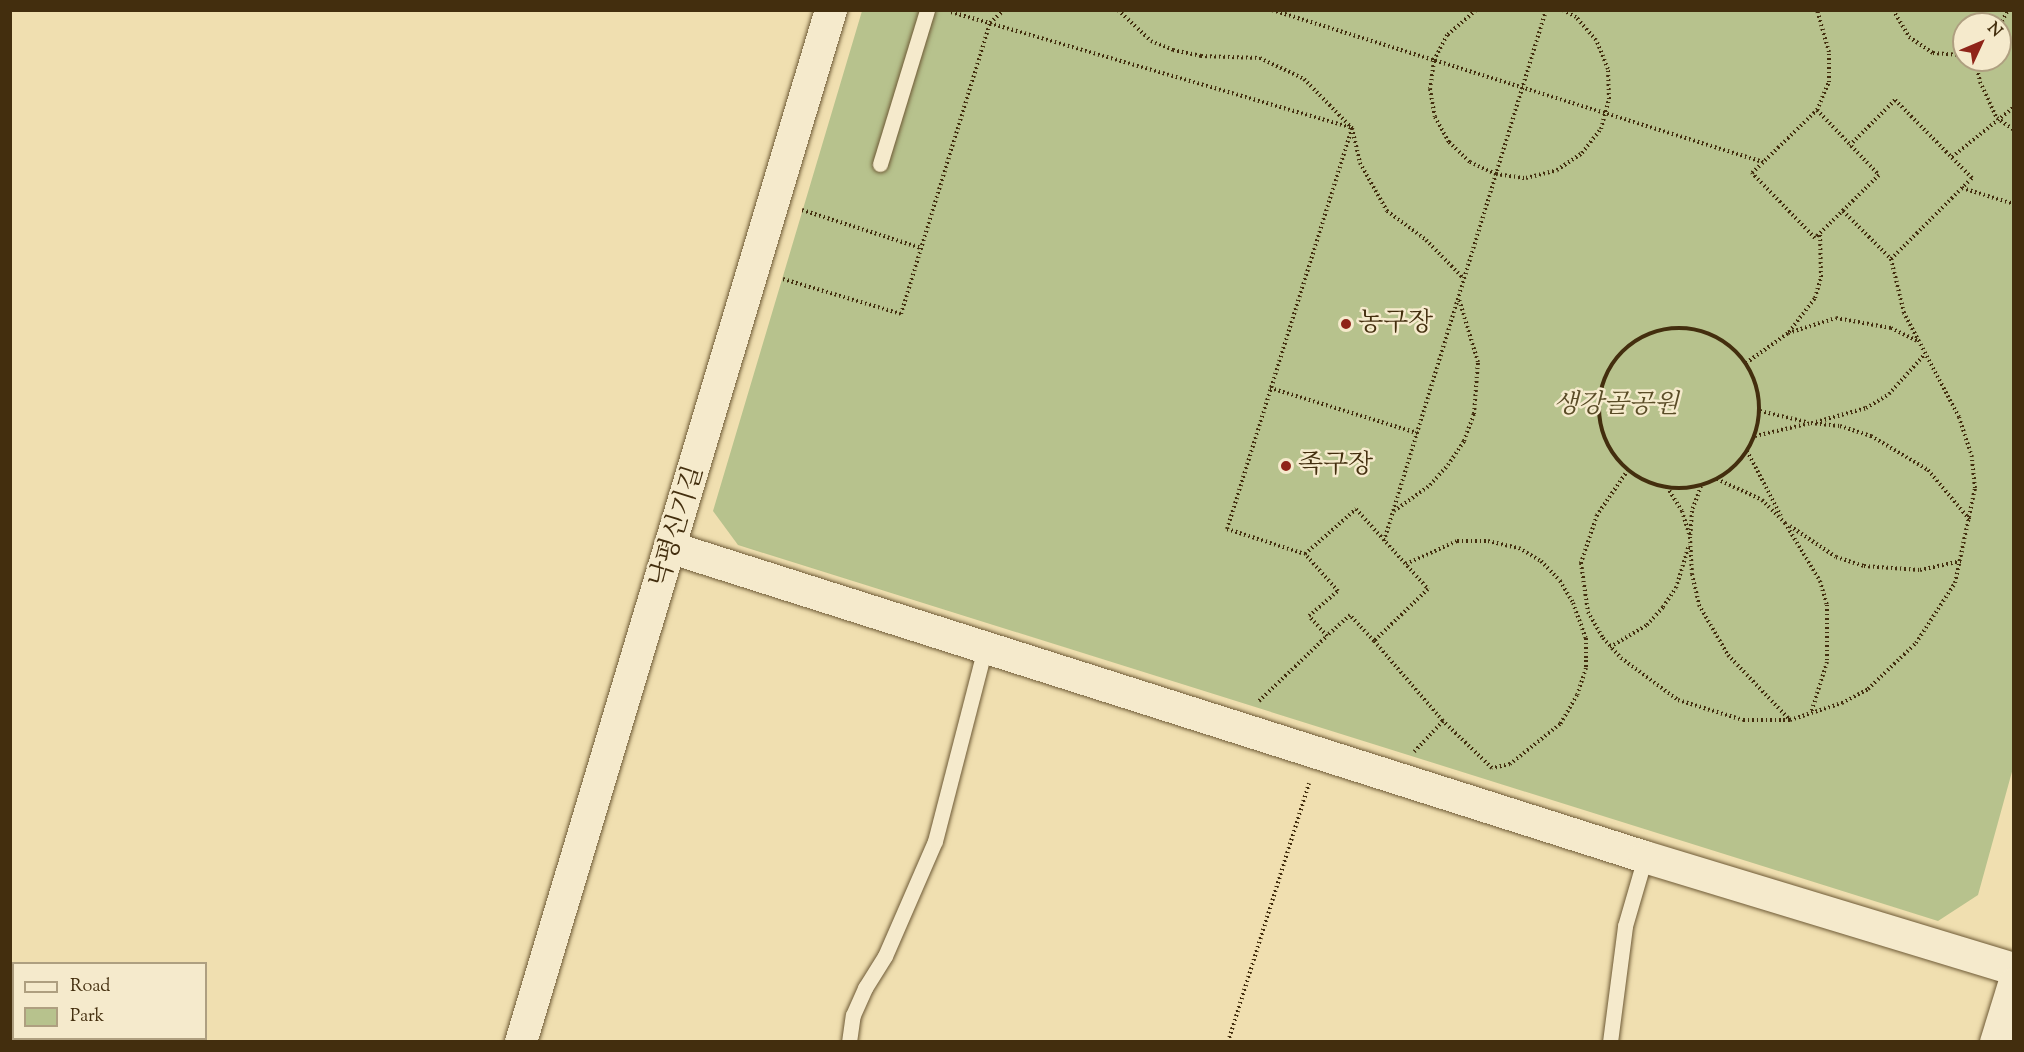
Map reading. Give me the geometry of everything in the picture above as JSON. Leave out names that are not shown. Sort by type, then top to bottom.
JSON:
[{"type":"street","name":"낙평신기길","points":[[521,1041],[672,548],[831,10]]},
{"type":"street","points":[[672,548],[1645,857],[2013,969]]},
{"type":"street","points":[[1996,1041],[2013,984]]},
{"type":"lane","points":[[880,164],[927,10]]},
{"type":"lane","points":[[849,1041],[853,1015],[865,988],[885,956],[935,841],[985,647]]},
{"type":"lane","points":[[1610,1041],[1625,926],[1645,857]]},
{"type":"path","points":[[947,10],[1352,128]]},
{"type":"path","points":[[754,270],[901,314],[990,23],[1004,10]]},
{"type":"path","points":[[1118,10],[1151,41],[1173,50],[1201,56],[1260,58],[1282,66],[1319,90],[1352,128],[1360,163],[1387,211],[1426,240],[1464,279]]},
{"type":"path","points":[[1272,10],[1763,162]]},
{"type":"path","points":[[1476,10],[1447,35],[1434,61],[1430,89],[1435,117],[1449,142],[1470,162],[1496,174],[1526,178],[1557,170],[1582,153],[1601,129],[1609,99],[1608,69],[1596,40],[1576,18],[1563,10]]},
{"type":"path","points":[[1384,541],[1546,10]]},
{"type":"path","points":[[1816,110],[1879,175],[1815,237],[1752,172],[1816,110],[1830,82],[1829,52],[1817,10]]},
{"type":"path","points":[[1893,10],[1909,37],[1934,53],[1952,54]]},
{"type":"path","points":[[1978,72],[1997,118],[2013,130]]},
{"type":"path","points":[[1850,145],[1895,99],[1972,178],[1891,259]]},
{"type":"path","points":[[1952,157],[2013,107]]},
{"type":"path","points":[[1327,636],[1309,616],[1338,591],[1305,554],[1227,529],[1352,128]]},
{"type":"path","points":[[1962,188],[2013,204]]},
{"type":"path","points":[[774,201],[921,248]]},
{"type":"path","points":[[1628,470],[1597,515],[1581,563],[1581,586],[1588,612],[1610,647],[1647,680],[1678,700],[1743,720],[1790,720],[1810,714],[1868,689],[1892,668],[1938,614],[1961,561],[1970,520],[1975,488],[1972,457],[1959,417],[1904,313],[1891,259],[1842,211]]},
{"type":"path","points":[[1788,333],[1815,298],[1821,277],[1820,232]]},
{"type":"path","points":[[1394,511],[1430,485],[1448,465],[1464,441],[1474,414],[1478,362],[1458,298]]},
{"type":"path","points":[[1746,363],[1788,333],[1810,323],[1836,318],[1891,328],[1918,342]]},
{"type":"path","points":[[1684,329],[1702,331],[1727,344],[1746,363],[1756,386],[1760,411],[1755,436],[1747,451],[1716,479],[1701,486],[1667,487],[1650,483],[1628,470],[1611,449],[1601,424],[1600,396],[1608,370],[1625,348],[1648,334],[1684,329]]},
{"type":"path","points":[[1755,436],[1866,408],[1889,394],[1925,354]]},
{"type":"path","points":[[1270,388],[1417,433]]},
{"type":"path","points":[[1760,411],[1850,430],[1902,451],[1950,492],[1970,520]]},
{"type":"path","points":[[1747,451],[1757,476],[1805,551],[1827,605],[1827,662],[1810,714]]},
{"type":"path","points":[[1716,479],[1762,500],[1785,523],[1828,552],[1864,566],[1920,570],[1961,561]]},
{"type":"path","points":[[1610,647],[1647,625],[1663,607],[1685,563],[1692,511],[1701,486]]},
{"type":"path","points":[[1667,487],[1682,510],[1690,537],[1692,574],[1711,629],[1747,677],[1790,720]]},
{"type":"path","points":[[1305,554],[1356,509],[1428,589],[1374,640]]},
{"type":"path","points":[[1232,726],[1350,615],[1443,721],[1492,768],[1510,764],[1560,724],[1577,695],[1586,668],[1586,638],[1573,603],[1560,581],[1540,561],[1518,548],[1488,540],[1457,541],[1406,564]]},
{"type":"path","points":[[1391,776],[1443,721]]},
{"type":"path","points":[[1228,1041],[1318,753]]},
{"type":"green space","name":"생강골공원","points":[[862,11],[2013,11],[2013,768],[1978,895],[1938,921],[738,545],[713,511]]},
{"type":"place","name":"농구장","points":[[1346,324]]},
{"type":"place","name":"족구장","points":[[1286,466]]}]
